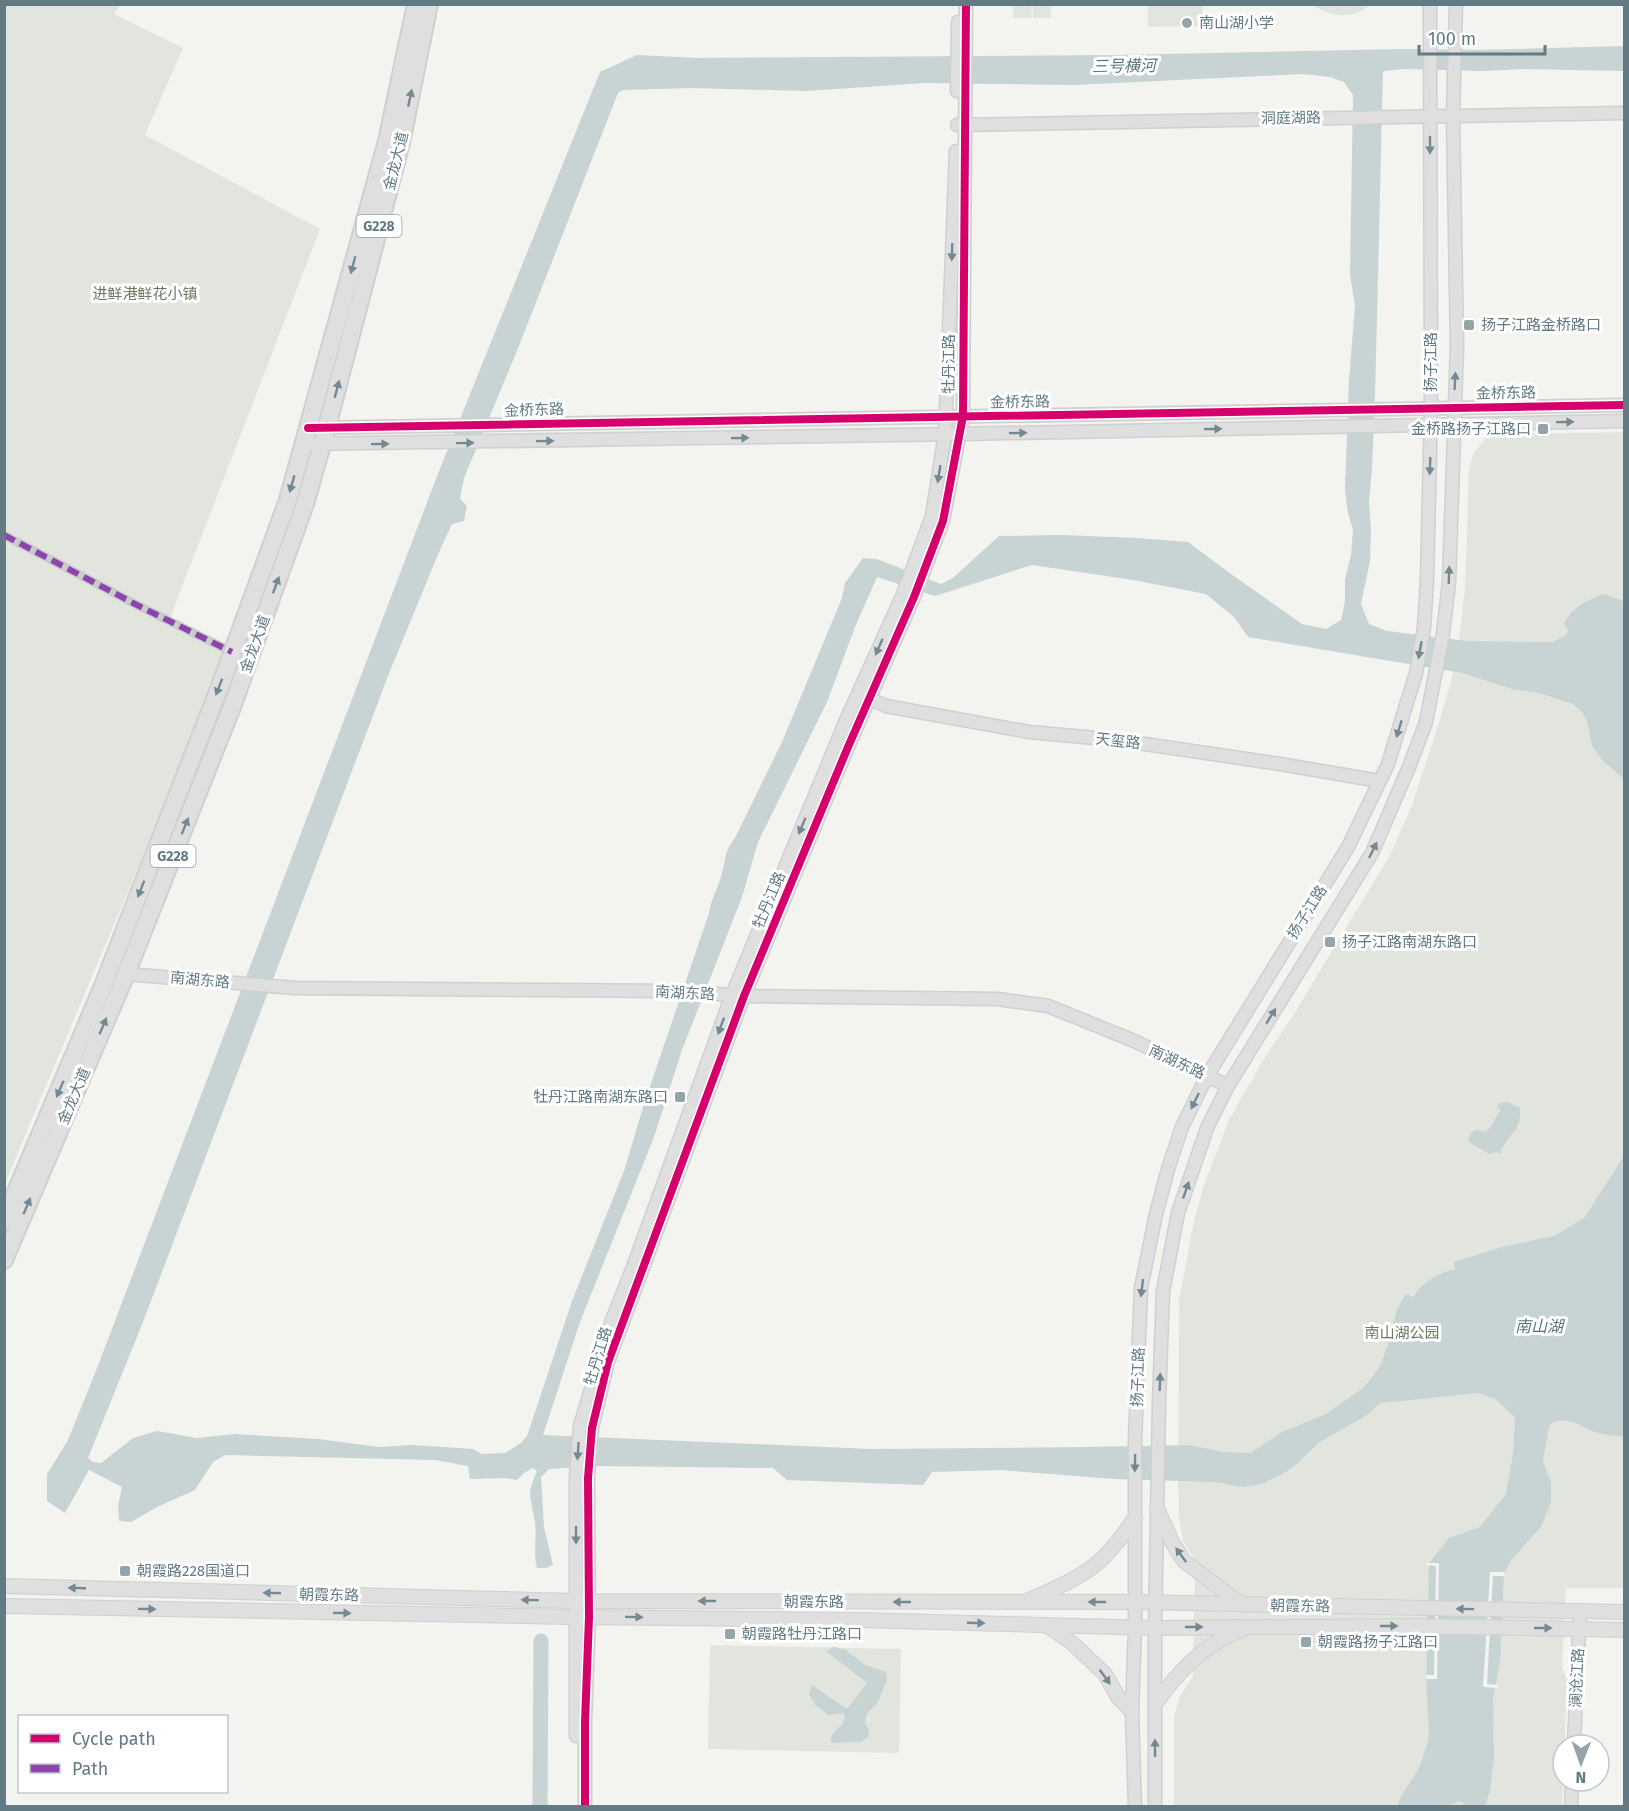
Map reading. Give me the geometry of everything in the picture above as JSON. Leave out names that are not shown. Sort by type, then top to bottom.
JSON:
[{"type":"highway","name":"金龙大道","points":[[4,1260],[126,974],[232,706],[305,504],[401,142],[427,6]]},
{"type":"highway","name":"金龙大道","points":[[4,1221],[103,986],[288,500],[387,141],[427,6]]},
{"type":"main road","points":[[1158,1508],[1172,1542],[1184,1561],[1242,1605]]},
{"type":"main road","points":[[1026,1602],[1096,1564],[1119,1540],[1134,1518]]},
{"type":"main road","name":"朝霞东路","points":[[4,1586],[582,1601],[1135,1602],[1624,1612]]},
{"type":"main road","name":"朝霞东路","points":[[4,1606],[858,1620],[1155,1628],[1418,1626],[1624,1630]]},
{"type":"main road","points":[[1046,1625],[1071,1642],[1105,1674],[1118,1697],[1132,1711]]},
{"type":"main road","points":[[1155,1704],[1183,1668],[1211,1646],[1247,1627]]},
{"type":"street","name":"牡丹江路","points":[[958,4],[962,49]]},
{"type":"street","name":"牡丹江路","points":[[577,1806],[582,1617],[582,1477],[586,1427],[738,996],[864,696],[943,521],[963,416],[961,88],[966,4]]},
{"type":"street","name":"扬子江路","points":[[1136,1806],[1132,1711],[1135,1627],[1135,1440],[1141,1288],[1156,1214],[1182,1127],[1207,1076],[1348,847],[1388,764],[1416,673],[1424,628],[1431,426],[1430,4]]},
{"type":"street","name":"扬子江路","points":[[1155,1806],[1155,1628],[1163,1291],[1178,1213],[1207,1128],[1228,1086],[1372,853],[1409,767],[1425,722],[1443,634],[1449,582],[1456,346],[1453,116],[1456,4]]},
{"type":"street","name":"洞庭湖路","points":[[961,125],[1624,113]]},
{"type":"street","name":"牡丹江路","points":[[919,570],[933,516],[945,434],[961,125]]},
{"type":"street","name":"金桥东路","points":[[308,428],[1624,405]]},
{"type":"street","name":"金桥东路","points":[[303,444],[1624,421]]},
{"type":"street","points":[[4,535],[232,652]]},
{"type":"street","name":"天玺路","points":[[864,696],[886,706],[1029,732],[1118,740],[1380,781]]},
{"type":"street","name":"南湖东路","points":[[126,974],[282,987],[675,991],[738,996],[997,999],[1048,1006],[1132,1040],[1228,1086]]},
{"type":"street","name":"澜沧江路","points":[[1575,1733],[1580,1611]]},
{"type":"street","name":"牡丹江路","points":[[582,1617],[585,1806]]},
{"type":"green space","name":"进鲜港鲜花小镇","points":[[5,5],[120,5],[114,14],[183,48],[145,135],[320,229],[170,618],[231,646],[5,1184]]},
{"type":"green space","points":[[1013,5],[1031,5],[1032,18],[1013,18]]},
{"type":"green space","points":[[1033,5],[1051,5],[1051,18],[1033,18]]},
{"type":"green space","points":[[1148,5],[1202,5],[1202,26],[1148,27]]},
{"type":"green space","points":[[1312,5],[1369,5],[1355,13],[1340,15],[1326,12]]},
{"type":"green space","name":"南山湖公园","points":[[1624,432],[1624,1588],[1566,1588],[1562,1667],[1567,1680],[1565,1733],[1551,1733],[1551,1793],[1563,1793],[1562,1806],[1174,1806],[1174,1717],[1180,1696],[1193,1676],[1195,1560],[1183,1541],[1179,1516],[1178,1482],[1179,1300],[1194,1221],[1204,1185],[1229,1120],[1263,1060],[1292,1017],[1390,855],[1412,805],[1454,670],[1465,587],[1469,470],[1473,454],[1485,439],[1505,434]]},
{"type":"green space","points":[[710,1645],[901,1649],[899,1753],[708,1749]]},
{"type":"water","points":[[1624,46],[1624,71],[1403,69],[1383,71],[1375,397],[1369,502],[1370,561],[1361,604],[1369,624],[1387,631],[1467,641],[1552,642],[1565,636],[1568,630],[1564,624],[1585,602],[1603,594],[1624,601],[1624,779],[1603,761],[1592,746],[1583,713],[1573,704],[1539,693],[1512,689],[1462,673],[1248,637],[1234,617],[1206,594],[1133,580],[1032,565],[935,596],[877,577],[855,627],[827,702],[758,842],[742,897],[682,1050],[654,1137],[580,1322],[543,1435],[871,1449],[1189,1445],[1222,1452],[1250,1453],[1284,1431],[1326,1414],[1363,1388],[1379,1368],[1388,1345],[1397,1309],[1406,1294],[1413,1297],[1431,1279],[1455,1269],[1454,1262],[1502,1247],[1554,1236],[1584,1218],[1624,1156],[1624,1436],[1599,1433],[1566,1420],[1554,1422],[1549,1426],[1543,1461],[1551,1482],[1551,1502],[1541,1527],[1512,1559],[1504,1573],[1500,1663],[1493,1699],[1494,1757],[1490,1791],[1485,1806],[1465,1806],[1462,1802],[1457,1802],[1450,1806],[1398,1806],[1400,1798],[1419,1768],[1428,1742],[1426,1679],[1429,1563],[1449,1538],[1480,1527],[1506,1494],[1513,1453],[1515,1417],[1495,1399],[1478,1393],[1381,1403],[1364,1417],[1318,1443],[1286,1472],[1262,1484],[1243,1487],[1214,1482],[1113,1479],[1001,1470],[932,1472],[923,1485],[787,1480],[773,1468],[601,1466],[549,1469],[541,1477],[544,1527],[553,1565],[546,1568],[537,1568],[536,1562],[535,1522],[530,1494],[537,1471],[533,1468],[517,1480],[470,1479],[468,1466],[435,1460],[225,1455],[213,1462],[195,1490],[131,1522],[119,1521],[118,1506],[122,1487],[89,1470],[65,1513],[47,1501],[47,1474],[67,1442],[94,1376],[439,471],[600,72],[637,55],[699,58],[1475,50]],"holes":[[[1302,74],[1330,77],[1344,82],[1353,95],[1350,275],[1355,306],[1349,380],[1345,490],[1353,530],[1341,620],[1326,629],[1302,624],[1188,542],[1062,535],[999,536],[953,578],[941,584],[877,559],[863,558],[845,583],[842,598],[782,742],[728,848],[720,880],[644,1104],[624,1171],[572,1301],[527,1436],[521,1443],[505,1453],[482,1454],[473,1449],[411,1445],[378,1447],[319,1439],[235,1434],[197,1438],[157,1431],[133,1438],[101,1463],[93,1462],[88,1458],[143,1322],[388,676],[452,524],[464,521],[467,506],[460,499],[464,478],[517,351],[618,93],[623,90],[692,88],[806,91],[925,83],[1074,85]]]},
{"type":"water","points":[[1508,1102],[1520,1108],[1519,1123],[1500,1154],[1496,1152],[1489,1154],[1469,1142],[1471,1133],[1488,1130],[1501,1111],[1497,1107],[1500,1103]]},
{"type":"water","points":[[834,1647],[846,1650],[865,1665],[886,1672],[887,1680],[878,1702],[866,1715],[868,1737],[861,1742],[832,1743],[830,1739],[843,1724],[845,1716],[843,1713],[829,1715],[816,1706],[809,1694],[812,1685],[847,1709],[867,1683],[826,1651]]},
{"type":"pier","points":[[1426,1563],[1439,1563],[1437,1679],[1426,1679],[1426,1675],[1434,1675],[1436,1566],[1426,1565]]},
{"type":"pier","points":[[1490,1572],[1504,1572],[1504,1576],[1493,1576],[1487,1684],[1499,1685],[1498,1688],[1483,1687]]},
{"type":"waterway","points":[[540,1806],[541,1641]]},
{"type":"marked path","points":[[4,535],[232,652]]},
{"type":"cycle path","points":[[585,1806],[589,1617],[588,1478],[592,1428],[608,1362],[744,996],[848,747],[914,597],[943,521],[963,416],[966,4]]},
{"type":"cycle path","points":[[308,428],[1624,405]]},
{"type":"place","name":"南山湖小学","points":[[1187,23]]},
{"type":"place","name":"扬子江路金桥路口","points":[[1469,325]]},
{"type":"place","name":"金桥路扬子江路口","points":[[1543,429]]},
{"type":"place","name":"扬子江路南湖东路口","points":[[1330,942]]},
{"type":"place","name":"牡丹江路南湖东路口","points":[[680,1097]]},
{"type":"place","name":"朝霞路228国道口","points":[[125,1571]]},
{"type":"place","name":"朝霞路牡丹江路口","points":[[730,1634]]},
{"type":"place","name":"朝霞路扬子江路口","points":[[1306,1642]]},
{"type":"water label","name":"三号横河","points":[[1124,66]]},
{"type":"water label","name":"南山湖","points":[[1539,1326]]}]
